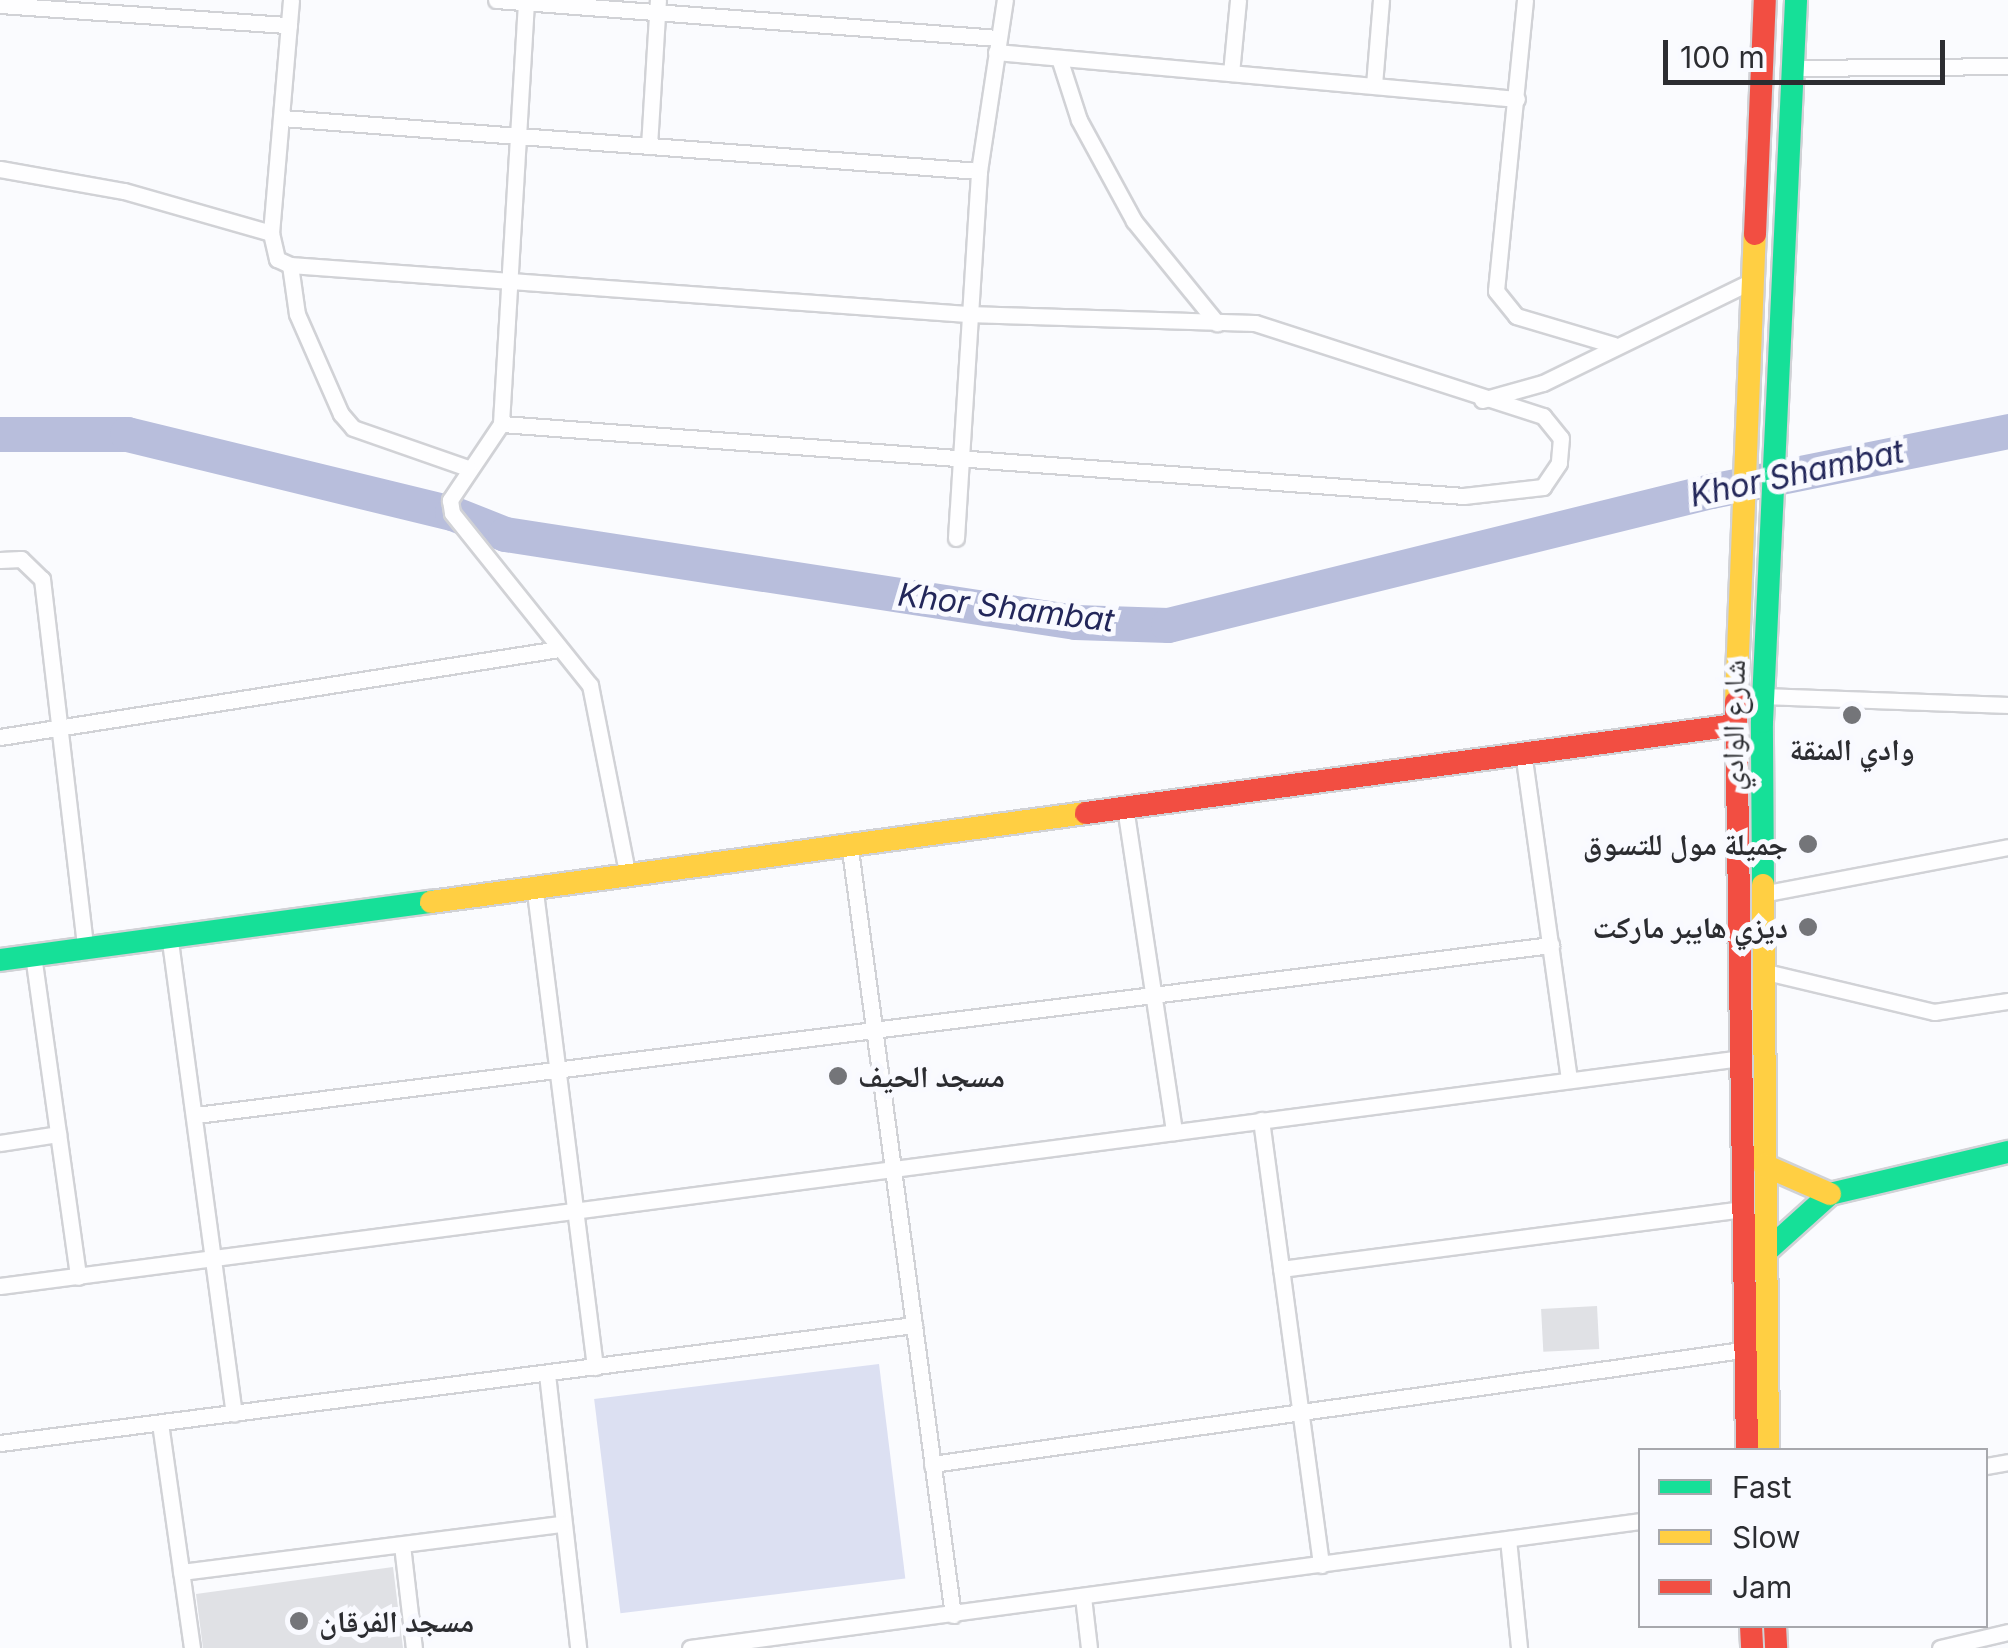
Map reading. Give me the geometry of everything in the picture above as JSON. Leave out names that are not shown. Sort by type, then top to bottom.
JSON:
[{"type":"main road","name":"شارع الوادي","points":[[1746,1448],[1749,1349],[1735,725],[1738,547],[1766,0]]},
{"type":"main road","name":"شارع الوادي","points":[[1768,1448],[1762,696],[1766,545],[1796,0]]},
{"type":"main road","points":[[0,960],[534,884],[1735,725]]},
{"type":"main road","points":[[1769,1249],[1830,1194],[2008,1152]]},
{"type":"main road","points":[[1764,1165],[1830,1194]]},
{"type":"street","points":[[291,0],[272,233],[277,259],[290,266],[967,314],[1218,323],[1300,333],[1482,400],[1543,416],[1561,438],[1559,463],[1543,486],[1464,496],[958,454],[501,424]]},
{"type":"street","points":[[496,0],[657,6],[997,45],[1059,58],[1517,99]]},
{"type":"street","points":[[956,538],[958,454],[979,172],[1005,0]]},
{"type":"street","points":[[1231,73],[1238,0]]},
{"type":"street","points":[[1374,85],[1380,0]]},
{"type":"street","points":[[1525,0],[1500,304],[1614,345]]},
{"type":"street","points":[[526,2],[501,424],[450,500],[452,513],[590,686],[627,872]]},
{"type":"street","points":[[7,4],[289,26]]},
{"type":"street","points":[[648,146],[657,6]]},
{"type":"street","points":[[1059,58],[1079,120],[1126,207],[1218,323]]},
{"type":"street","points":[[1791,68],[2008,66]]},
{"type":"street","points":[[282,118],[979,172]]},
{"type":"street","points":[[0,168],[124,190],[272,233]]},
{"type":"street","points":[[290,266],[297,314],[341,414],[354,428],[468,468]]},
{"type":"street","points":[[1482,400],[1544,383],[1614,345],[1752,281]]},
{"type":"street","points":[[0,560],[21,558],[42,579],[54,729],[85,946]]},
{"type":"street","points":[[0,737],[560,648]]},
{"type":"street","points":[[1762,696],[2008,705]]},
{"type":"street","points":[[1524,752],[1570,1078]]},
{"type":"street","points":[[1125,807],[1174,1132]]},
{"type":"street","points":[[849,842],[953,1614]]},
{"type":"street","points":[[1762,894],[2008,847]]},
{"type":"street","points":[[534,884],[562,1072],[595,1366]]},
{"type":"street","points":[[169,934],[234,1414]]},
{"type":"street","points":[[196,1115],[1550,945]]},
{"type":"street","points":[[32,955],[78,1277]]},
{"type":"street","points":[[1762,972],[1934,1012],[2008,1002]]},
{"type":"street","points":[[0,1286],[578,1214],[1570,1078],[1742,1058]]},
{"type":"street","points":[[1261,1120],[1321,1565]]},
{"type":"street","points":[[0,1142],[58,1134]]},
{"type":"street","points":[[1281,1269],[1745,1209]]},
{"type":"street","points":[[0,1443],[914,1326]]},
{"type":"street","points":[[932,1464],[1749,1349]]},
{"type":"street","points":[[547,1374],[578,1648]]},
{"type":"street","points":[[160,1422],[192,1648]]},
{"type":"street","points":[[690,1648],[1638,1522]]},
{"type":"street","points":[[181,1572],[563,1524]]},
{"type":"street","points":[[1508,1540],[1519,1648]]},
{"type":"street","points":[[402,1544],[414,1648]]},
{"type":"street","points":[[1083,1597],[1089,1648]]},
{"type":"street","points":[[1940,1648],[2008,1632]]},
{"type":"shaded area","points":[[879,1364],[905,1578],[620,1613],[594,1399]]},
{"type":"building","points":[[1597,1306],[1599,1349],[1543,1352],[1541,1309]]},
{"type":"building","name":"مسجد الفرقان","points":[[393,1567],[403,1648],[203,1648],[196,1594]]},
{"type":"waterway","name":"Khor Shambat","points":[[0,434],[127,434],[452,513],[505,534],[1075,622],[1168,625],[1711,491],[2008,431]]},
{"type":"traffic: fast","points":[[1763,885],[1762,722],[1796,0]]},
{"type":"traffic: fast","points":[[0,960],[431,902]]},
{"type":"traffic: fast","points":[[1769,1249],[1830,1194],[2008,1152]]},
{"type":"traffic: slow","points":[[1736,702],[1755,234]]},
{"type":"traffic: slow","points":[[431,902],[1086,813]]},
{"type":"traffic: slow","points":[[1763,885],[1768,1448]]},
{"type":"traffic: slow","points":[[1764,1165],[1830,1194]]},
{"type":"traffic: jam","points":[[1755,234],[1765,0]]},
{"type":"traffic: jam","points":[[1736,702],[1747,1448]]},
{"type":"traffic: jam","points":[[1086,813],[1735,725]]},
{"type":"traffic: jam","points":[[1751,1628],[1752,1648]]},
{"type":"traffic: jam","points":[[1775,1628],[1776,1648]]},
{"type":"place","name":"وادي المنقة","points":[[1852,715]]},
{"type":"place","name":"جميلة مول للتسوق","points":[[1808,844]]},
{"type":"place","name":"ديزي هايبر ماركت","points":[[1808,927]]},
{"type":"place","name":"مسجد الحيف","points":[[838,1076]]},
{"type":"place","name":"مسجد الفرقان","points":[[299,1621]]}]
